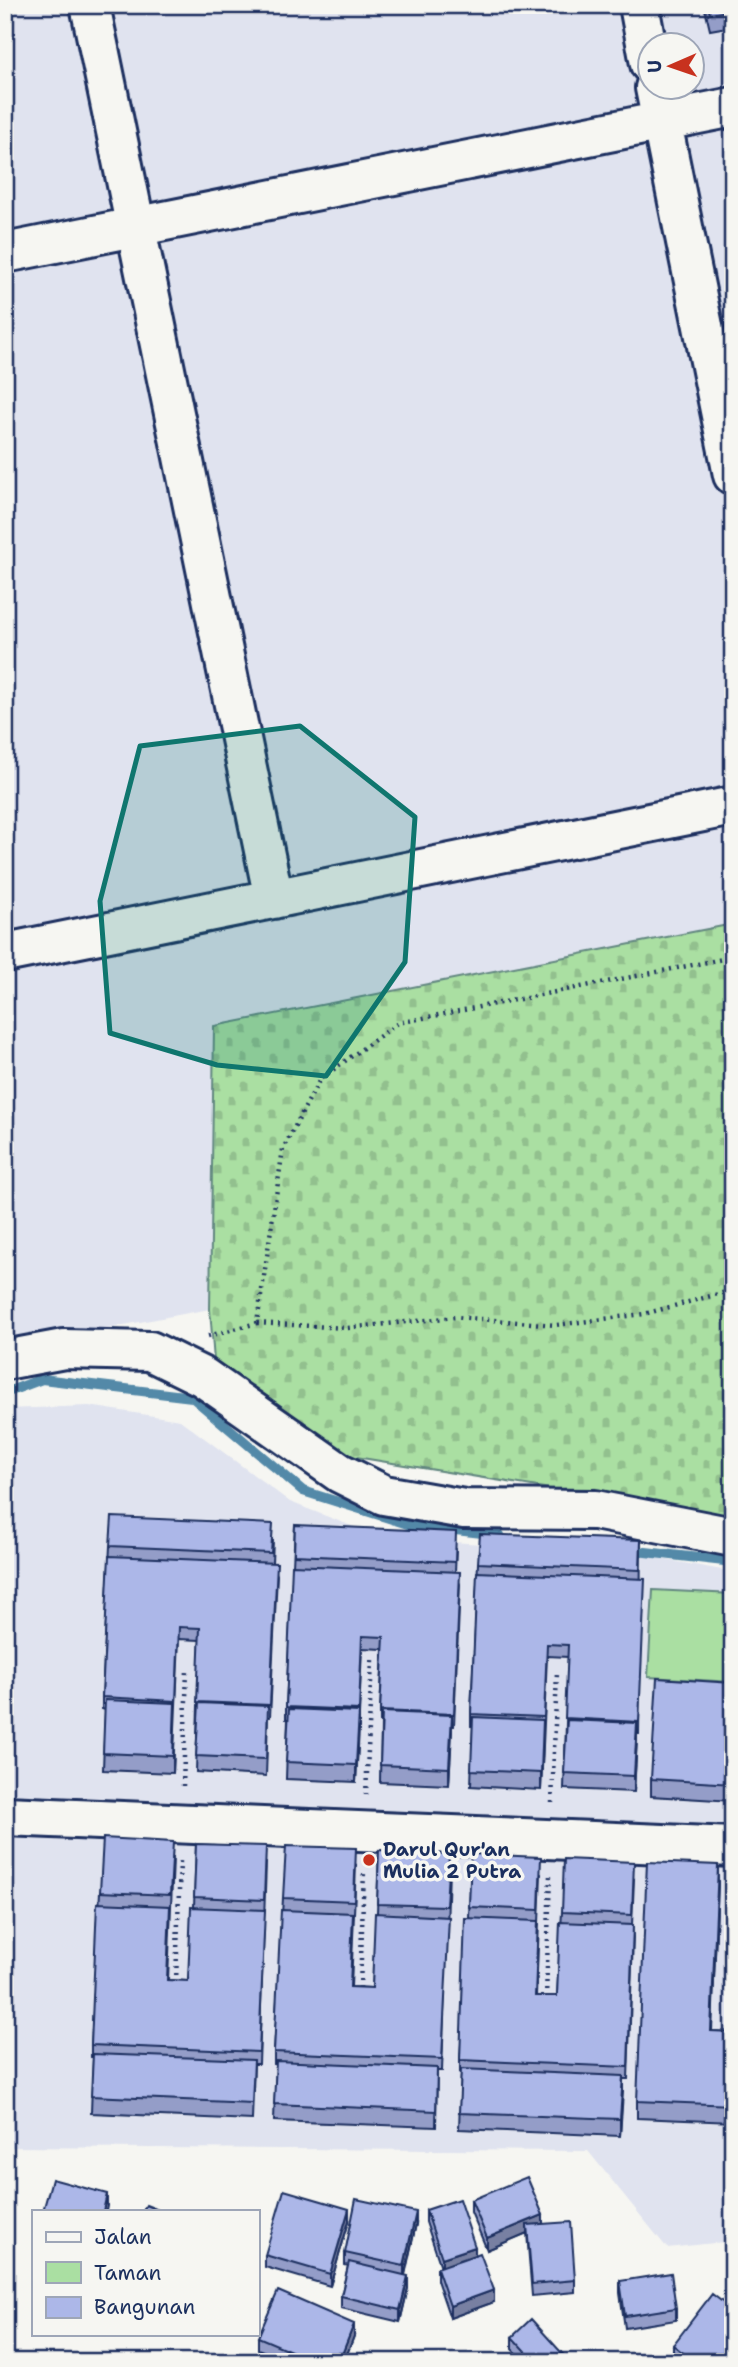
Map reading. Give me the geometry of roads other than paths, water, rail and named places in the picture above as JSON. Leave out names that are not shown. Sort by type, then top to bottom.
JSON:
[{"type":"street","points":[[90,5],[274,899]]},
{"type":"street","points":[[639,5],[644,32]]},
{"type":"street","points":[[658,104],[733,474]]},
{"type":"street","points":[[5,253],[136,228],[658,104],[733,107]]},
{"type":"street","points":[[5,953],[733,806]]},
{"type":"street","points":[[5,1360],[64,1349],[150,1351],[203,1377],[340,1473],[384,1495],[464,1509],[595,1510],[733,1537]]},
{"type":"street","points":[[5,1816],[733,1847]]},
{"type":"waterway","points":[[5,1393],[42,1379],[192,1397],[303,1491],[411,1525],[500,1535]]},
{"type":"waterway","points":[[628,1550],[733,1562]]},
{"type":"place","name":"Darul Qur'an Mulia 2 Putra","points":[[369,1860]]}]
